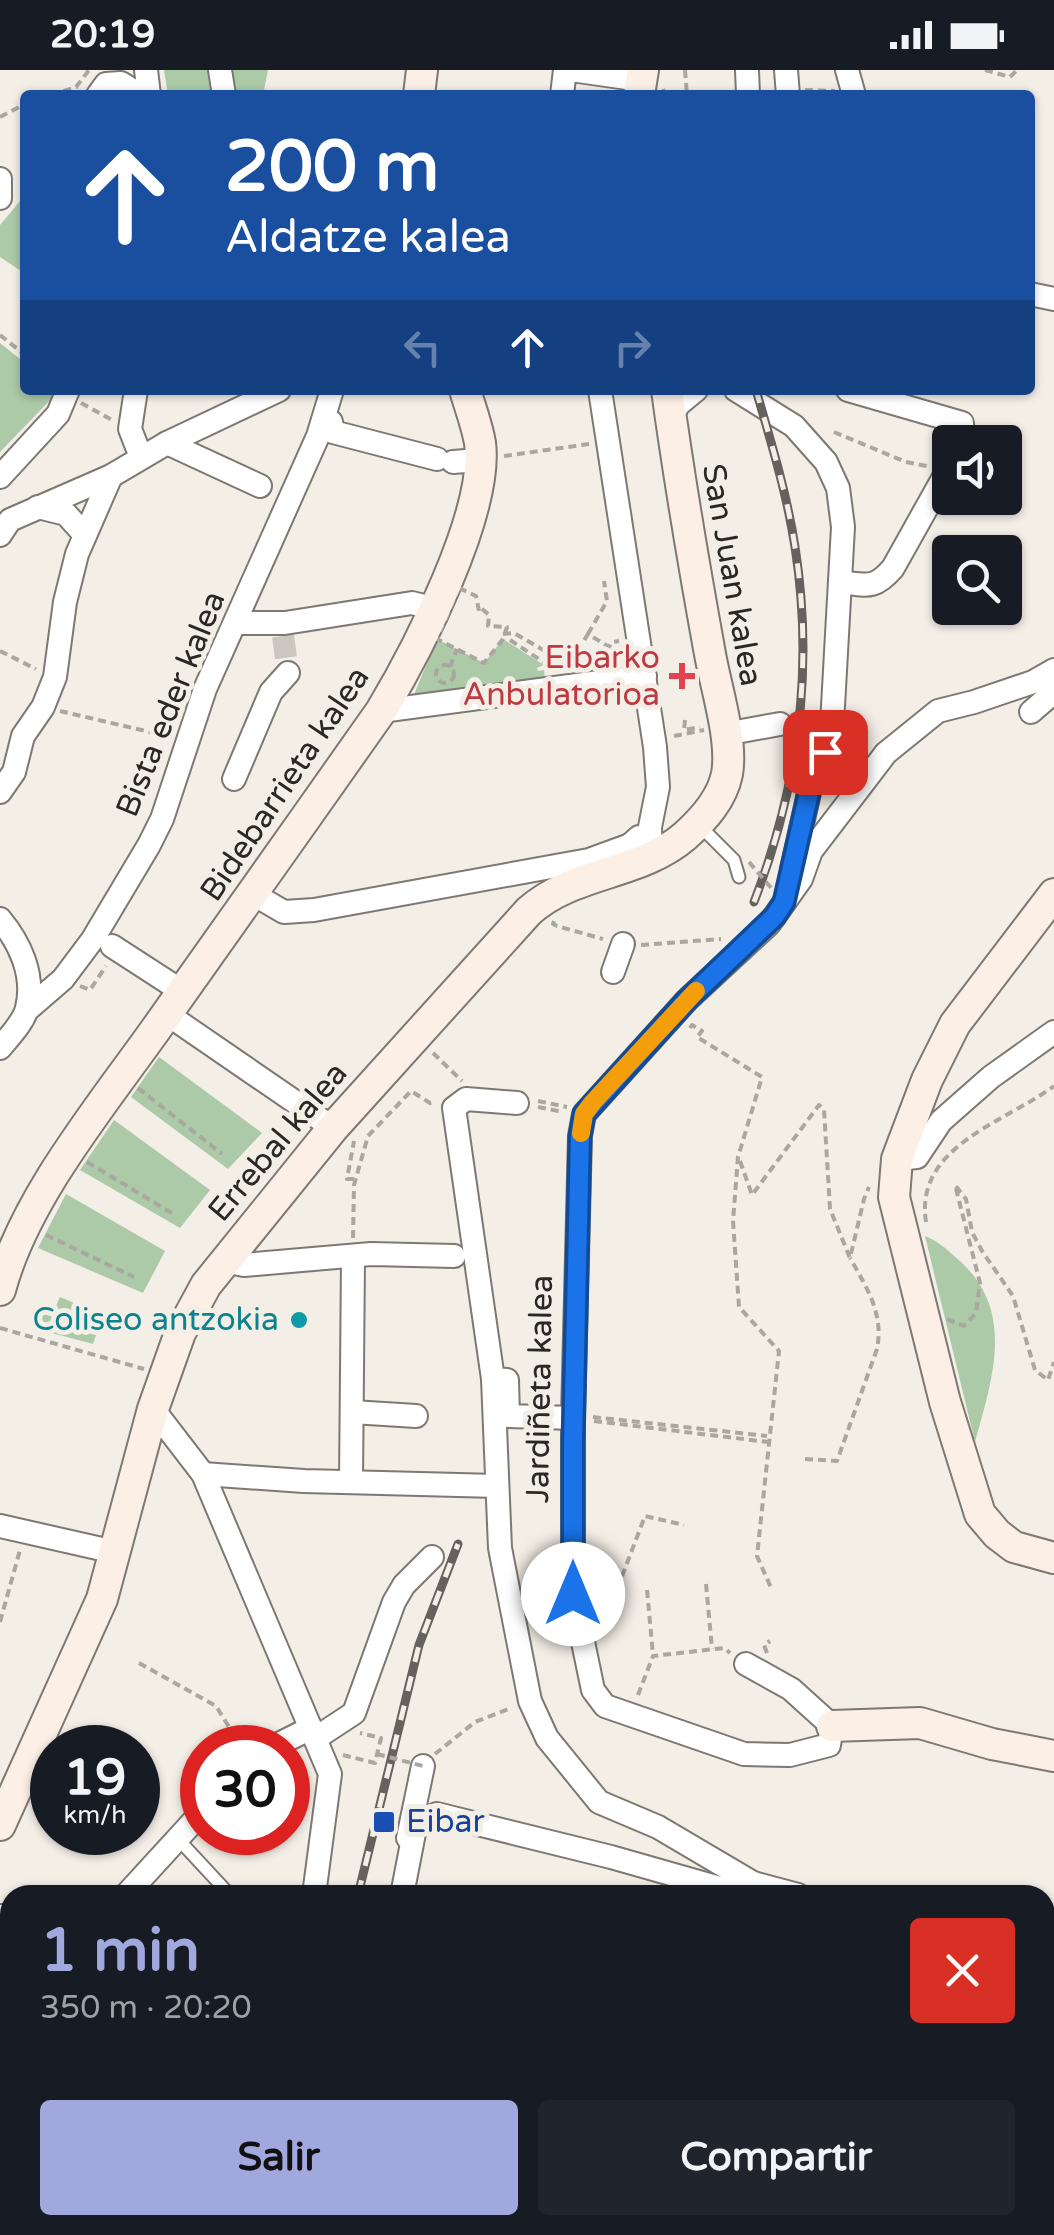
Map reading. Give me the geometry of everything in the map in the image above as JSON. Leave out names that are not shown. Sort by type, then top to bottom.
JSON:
[{"type":"street","points":[[568,70],[641,82]]},
{"type":"street","points":[[101,82],[121,83],[132,90]]},
{"type":"street","points":[[0,178],[0,198]]},
{"type":"street","points":[[0,477],[58,414],[67,395]]},
{"type":"street","points":[[135,395],[130,429],[141,457]]},
{"type":"street","points":[[0,535],[10,520],[111,476],[167,443],[268,395]]},
{"type":"street","name":"Bista eder kalea","points":[[0,1048],[27,1010],[63,979],[93,940],[162,819],[205,689],[324,420],[328,395]]},
{"type":"street","name":"Bidebarrieta kalea","points":[[0,1290],[18,1242],[70,1152],[381,711],[405,670],[464,538],[473,505],[466,460],[480,443],[466,395]]},
{"type":"street","points":[[253,894],[284,912],[314,910],[640,852],[650,827],[658,786],[645,676],[601,395]]},
{"type":"street","points":[[745,395],[779,414],[826,462],[838,488],[842,527],[832,724],[778,896]]},
{"type":"street","points":[[865,395],[962,425]]},
{"type":"street","name":"San Juan kalea","points":[[669,403],[728,771],[720,796],[698,824]]},
{"type":"street","points":[[324,420],[332,422],[332,432],[466,460]]},
{"type":"street","points":[[167,443],[260,486]]},
{"type":"street","points":[[0,792],[14,772],[24,736],[43,707],[55,677],[65,602],[85,535],[111,476]]},
{"type":"street","points":[[840,582],[875,586],[894,568],[932,489]]},
{"type":"street","points":[[38,507],[66,514],[85,535]]},
{"type":"street","points":[[237,623],[284,629],[412,602],[432,608]]},
{"type":"street","name":"Jardiñeta kalea","points":[[832,1726],[829,1745],[790,1755],[744,1754],[604,1706],[592,1690],[578,1594],[573,1417],[580,1136],[584,1114],[687,1000],[769,924],[778,896],[801,879],[811,851],[886,753],[938,711],[1004,692],[1054,670]]},
{"type":"street","points":[[234,779],[272,692],[288,673]]},
{"type":"street","points":[[381,711],[645,676]]},
{"type":"street","points":[[1031,712],[1054,692]]},
{"type":"street","points":[[725,734],[780,724]]},
{"type":"street","name":"Errebal kalea","points":[[0,1826],[102,1599],[153,1408],[180,1333],[206,1285],[332,1128],[495,946],[546,896],[640,852],[675,845],[698,824]]},
{"type":"street","points":[[1054,894],[955,1024],[927,1080],[896,1158],[894,1197],[938,1313],[980,1514],[1014,1546],[1054,1558]]},
{"type":"street","points":[[0,918],[15,938],[28,968],[27,1010]]},
{"type":"street","points":[[612,972],[623,944]]},
{"type":"street","points":[[112,946],[175,1003],[332,1128]]},
{"type":"street","points":[[896,1158],[918,1157],[941,1121],[991,1077],[1054,1032]]},
{"type":"street","points":[[527,1102],[479,1089],[454,1108],[493,1379],[500,1548],[530,1701],[547,1738],[600,1802],[658,1827],[760,1885]]},
{"type":"street","points":[[224,1261],[244,1265],[372,1254],[454,1256]]},
{"type":"street","points":[[350,1482],[353,1258]]},
{"type":"street","points":[[493,1379],[507,1380],[508,1416],[573,1417]]},
{"type":"street","points":[[153,1408],[206,1480],[330,1774],[315,1885]]},
{"type":"street","points":[[352,1412],[416,1416]]},
{"type":"street","points":[[206,1480],[497,1486]]},
{"type":"street","points":[[0,1526],[115,1552]]},
{"type":"street","points":[[310,1734],[354,1713],[394,1602],[404,1585],[432,1557]]},
{"type":"street","points":[[746,1664],[791,1689],[832,1726],[920,1723],[992,1744],[1054,1756]]},
{"type":"street","points":[[401,1885],[425,1767]]},
{"type":"street","points":[[402,1885],[416,1828],[436,1814],[611,1857],[698,1885]]},
{"type":"street","points":[[135,1885],[180,1837]]},
{"type":"street","points":[[746,1885],[753,1883]]},
{"type":"lane","points":[[698,824],[734,860],[739,877]]},
{"type":"lane","points":[[178,1839],[221,1885]]},
{"type":"path","points":[[985,70],[1010,77],[1017,70]]},
{"type":"path","points":[[67,90],[101,82]]},
{"type":"path","points":[[787,85],[846,85]]},
{"type":"path","points":[[0,335],[20,351]]},
{"type":"path","points":[[71,395],[130,429]]},
{"type":"path","points":[[834,432],[906,462],[932,465]]},
{"type":"path","points":[[466,460],[584,445]]},
{"type":"path","points":[[502,635],[514,632],[569,664],[607,601],[604,582]]},
{"type":"path","points":[[459,588],[476,596],[478,611],[481,608],[489,615],[488,626],[507,627],[502,635],[503,639],[484,663],[438,639],[459,588]]},
{"type":"path","points":[[514,632],[509,641],[550,665],[552,690]]},
{"type":"path","points":[[588,634],[609,647]]},
{"type":"path","points":[[612,682],[606,652],[612,642],[638,638]]},
{"type":"path","points":[[450,667],[458,649]]},
{"type":"path","points":[[0,652],[55,677]]},
{"type":"path","points":[[43,707],[152,734],[187,738]]},
{"type":"path","points":[[654,740],[705,730],[704,726],[684,730],[683,721],[678,722],[679,734]]},
{"type":"path","points":[[749,862],[778,896]]},
{"type":"path","points":[[557,926],[623,944],[659,946],[733,938]]},
{"type":"path","points":[[684,1034],[692,1026],[702,1031],[696,1037],[762,1077],[738,1157],[733,1221],[739,1307],[778,1352],[757,1556],[772,1590]]},
{"type":"path","points":[[434,1054],[479,1089]]},
{"type":"path","points":[[123,1076],[222,1154]]},
{"type":"path","points":[[928,1229],[928,1184],[952,1150],[974,1137],[984,1125],[1016,1111],[1054,1086]]},
{"type":"path","points":[[353,1258],[354,1185],[368,1136],[411,1091],[430,1103],[442,1099]]},
{"type":"path","points":[[527,1102],[573,1111],[527,1102]]},
{"type":"path","points":[[738,1157],[752,1195],[819,1105],[824,1109],[830,1209],[878,1312],[877,1349],[837,1461],[804,1459]]},
{"type":"path","points":[[70,1152],[175,1215]]},
{"type":"path","points":[[850,1258],[864,1199],[886,1156],[896,1158]]},
{"type":"path","points":[[938,1313],[964,1326],[976,1312],[980,1283],[955,1185],[966,1200],[972,1232],[1013,1296],[1035,1370],[1048,1380],[1054,1362]]},
{"type":"path","points":[[18,1242],[28,1246],[36,1230],[134,1277]]},
{"type":"path","points":[[0,1328],[164,1375]]},
{"type":"path","points":[[573,1417],[768,1439]]},
{"type":"path","points":[[510,1598],[616,1592],[645,1516],[684,1525]]},
{"type":"path","points":[[0,1622],[25,1532]]},
{"type":"path","points":[[706,1584],[712,1650]]},
{"type":"path","points":[[629,1715],[654,1656],[647,1590]]},
{"type":"path","points":[[654,1656],[724,1648]]},
{"type":"path","points":[[139,1663],[216,1706],[228,1725]]},
{"type":"path","points":[[377,1754],[425,1767],[430,1757],[475,1722],[530,1701]]},
{"type":"path","points":[[352,1730],[381,1738],[375,1763],[367,1761]]},
{"type":"green space","points":[[164,70],[268,70],[264,90],[167,90]]},
{"type":"green space","points":[[20,201],[20,270],[0,257],[0,225]]},
{"type":"green space","points":[[0,343],[20,359],[20,395],[55,395],[0,452]]},
{"type":"green space","points":[[437,639],[484,663],[503,639],[544,665],[537,668],[544,670],[545,679],[413,697]]},
{"type":"green space","points":[[159,1057],[262,1133],[228,1169],[131,1097]]},
{"type":"green space","points":[[114,1120],[210,1190],[180,1228],[80,1170]]},
{"type":"green space","points":[[66,1194],[165,1251],[143,1293],[38,1248]]},
{"type":"green space","points":[[925,1236],[963,1264],[979,1283],[989,1304],[995,1348],[975,1442]]},
{"type":"green space","points":[[60,1297],[103,1315],[93,1344],[37,1329],[42,1310],[53,1313]]},
{"type":"tunnel","points":[[283,636],[288,673]]},
{"type":"railway","points":[[754,902],[782,815],[791,771],[798,727],[803,637],[792,527],[757,395]]},
{"type":"railway","points":[[360,1885],[419,1645],[458,1544]]},
{"type":"slow traffic","points":[[581,1133],[584,1114],[593,1102],[696,991]]},
{"type":"place","name":"Eibarko Anbulatorioa","points":[[682,676]]},
{"type":"place","name":"Coliseo antzokia","points":[[299,1320]]},
{"type":"place","name":"Eibar","points":[[384,1822]]},
{"type":"route","points":[[573,1594],[576,1291],[580,1136],[584,1114],[687,1000],[775,916],[784,902],[811,784],[825,752]]}]
